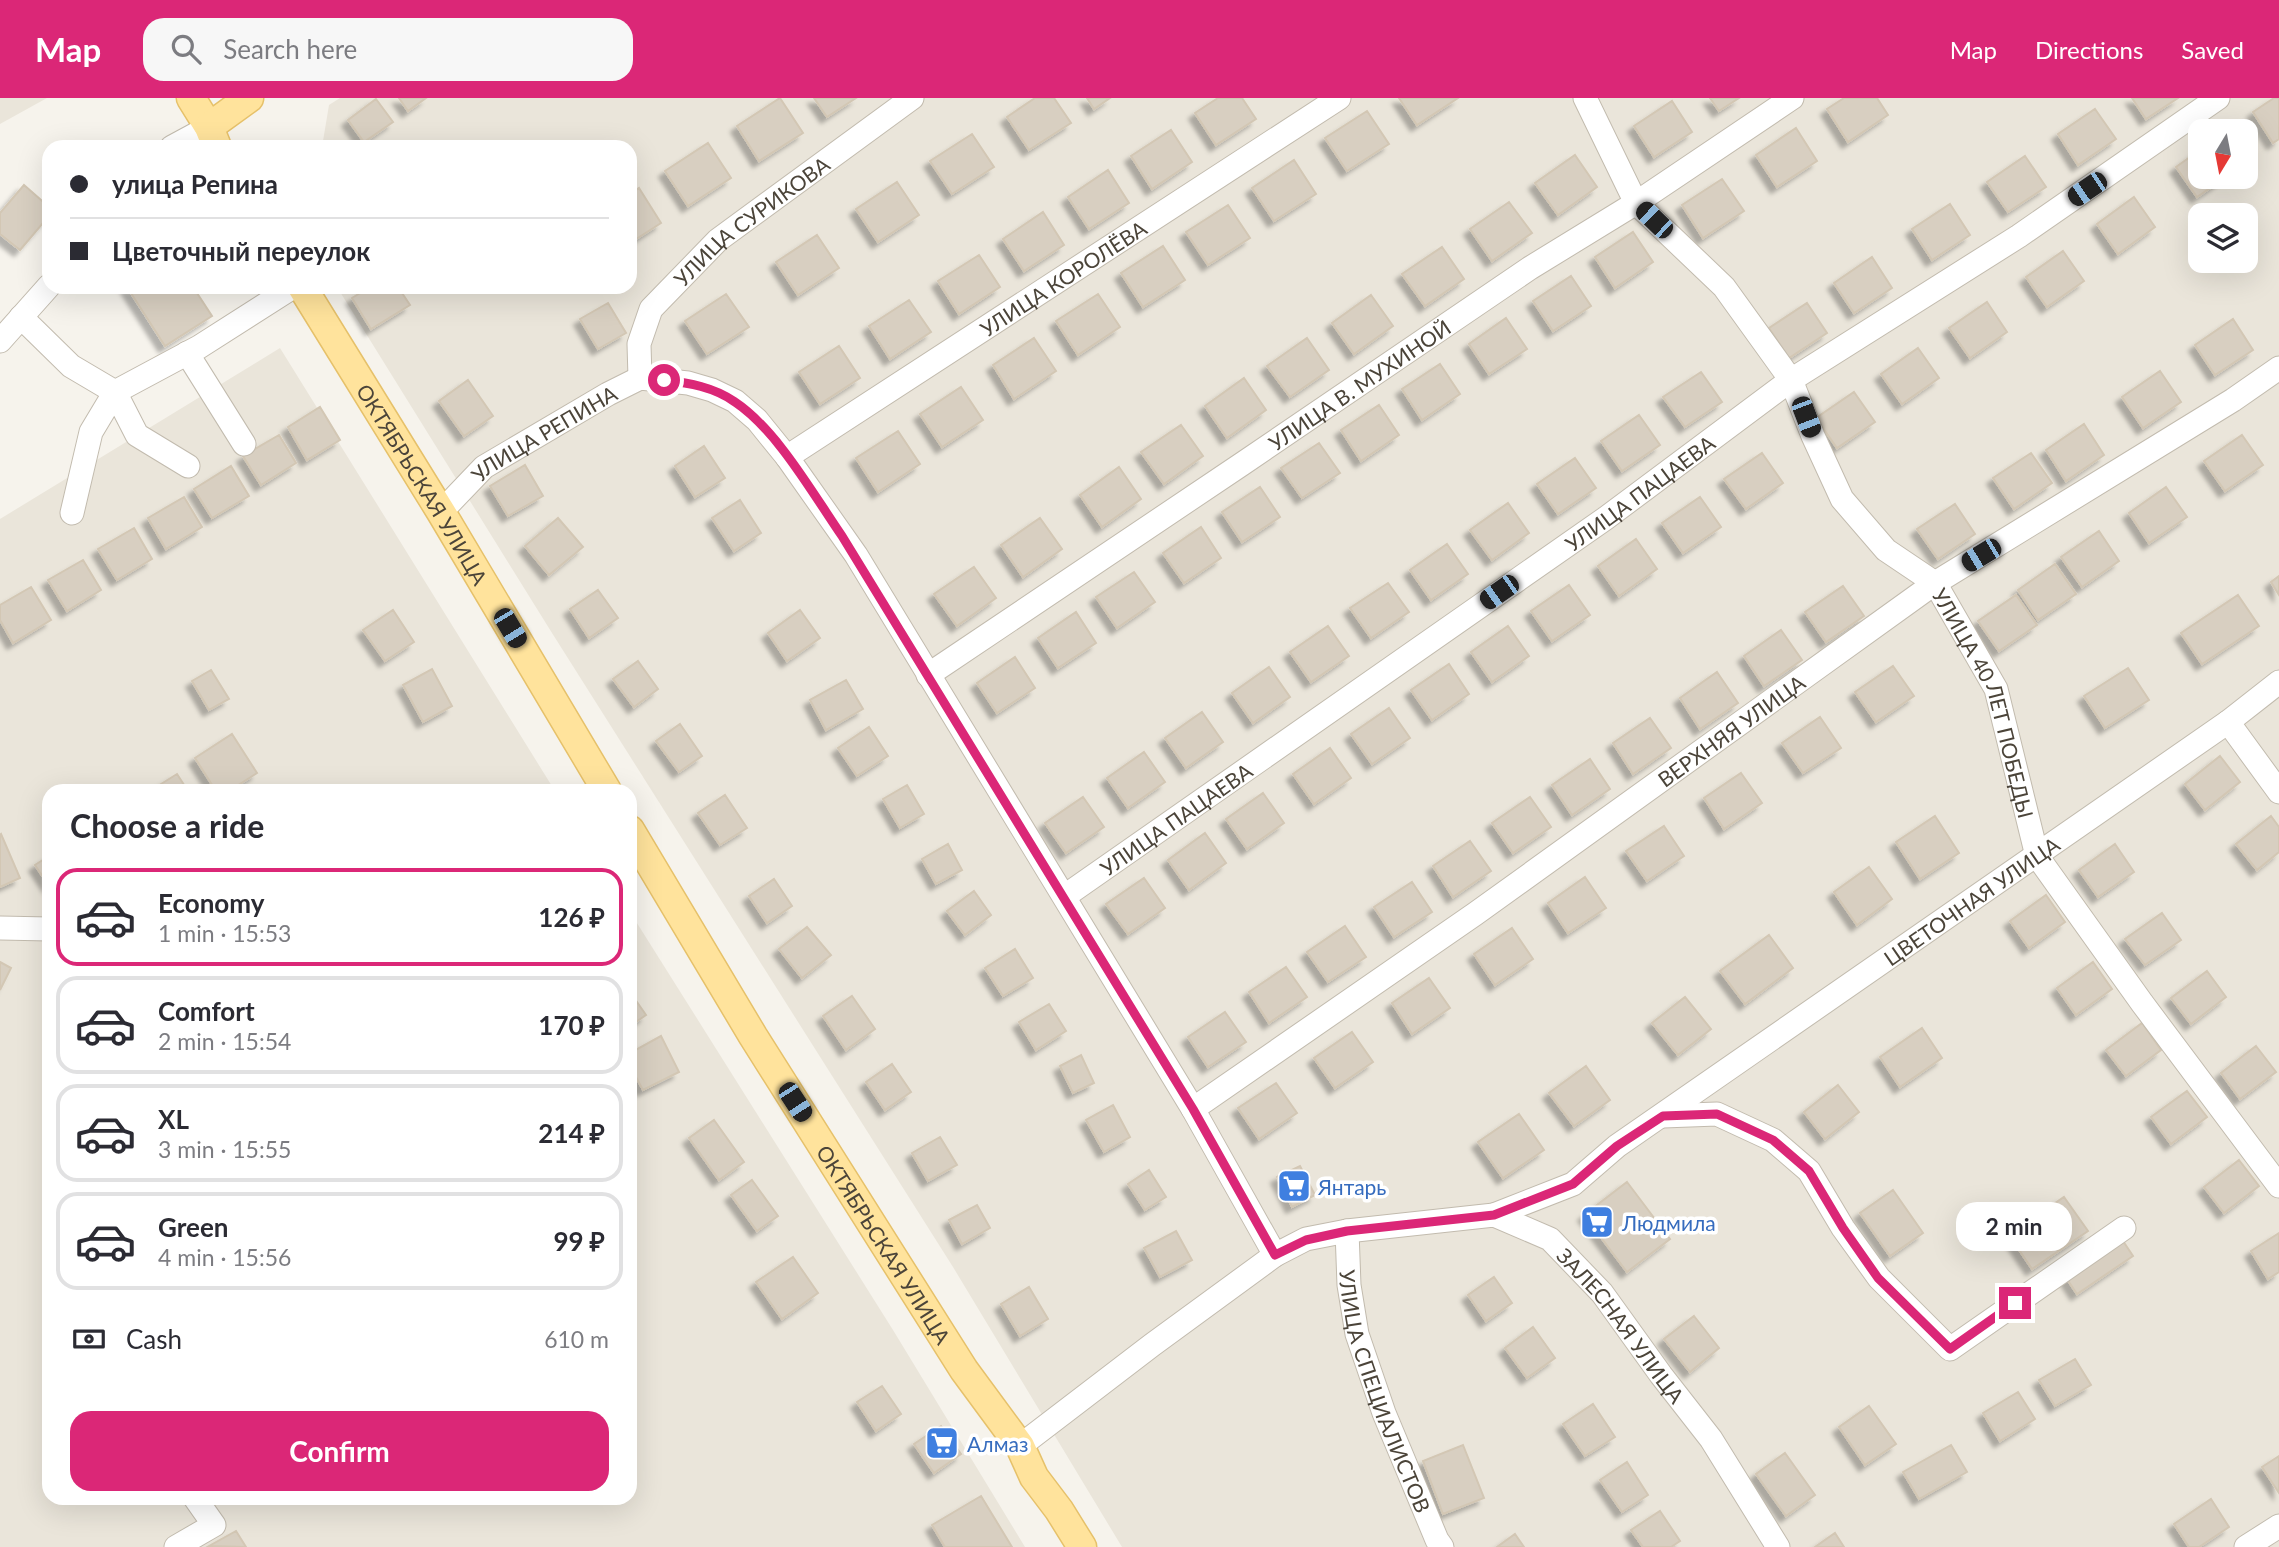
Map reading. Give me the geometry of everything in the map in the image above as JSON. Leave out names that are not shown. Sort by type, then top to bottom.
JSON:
[{"type":"main road","points":[[191,98],[213,137],[249,98]]},
{"type":"main road","name":"ОКТЯБРЬСКАЯ УЛИЦА","points":[[306,294],[603,784]]},
{"type":"main road","name":"ОКТЯБРЬСКАЯ УЛИЦА","points":[[637,842],[774,1070],[964,1370],[1020,1446],[1034,1477],[1082,1547]]},
{"type":"street","name":"УЛИЦА СУРИКОВА","points":[[640,378],[639,344],[652,309],[718,240],[912,98]]},
{"type":"street","name":"УЛИЦА КОРОЛЁВА","points":[[787,457],[1339,98]]},
{"type":"street","name":"УЛИЦА 40 ЛЕТ ПОБЕДЫ","points":[[1585,98],[1636,203],[1724,287],[1791,380],[1842,499],[1886,550],[1935,583],[1996,689],[2037,856],[2142,1003],[2279,1186]]},
{"type":"street","name":"УЛИЦА В. МУХИНОЙ","points":[[928,675],[1530,268],[1636,203],[1792,98]]},
{"type":"street","name":"УЛИЦА ПАЦАЕВА","points":[[1065,896],[1606,518],[1791,380],[2019,236],[2218,98]]},
{"type":"street","points":[[0,341],[42,294]]},
{"type":"street","points":[[72,513],[91,432],[115,392],[187,353],[282,294]]},
{"type":"street","points":[[21,317],[71,366],[115,392],[137,435],[188,466]]},
{"type":"street","points":[[187,353],[244,444]]},
{"type":"street","name":"ВЕРХНЯЯ УЛИЦА","points":[[1193,1109],[1486,906],[1935,583],[2233,400],[2279,368]]},
{"type":"street","name":"УЛИЦА РЕПИНА","points":[[440,512],[484,467],[640,378],[688,383],[712,390],[735,401],[757,420],[787,457],[856,555],[1193,1109],[1275,1255]]},
{"type":"street","name":"ЦВЕТОЧНАЯ УЛИЦА","points":[[1494,1215],[1573,1184],[1617,1146],[2037,856],[2228,722],[2279,682]]},
{"type":"street","points":[[2228,722],[2279,792]]},
{"type":"street","points":[[0,928],[42,928]]},
{"type":"street","points":[[1663,1116],[1717,1114],[1773,1140],[1809,1171],[1843,1228],[1878,1278],[1950,1349],[2124,1228]]},
{"type":"street","name":"ЗАЛЕСНАЯ УЛИЦА","points":[[1020,1446],[1275,1255],[1306,1240],[1347,1231],[1494,1215],[1550,1239],[1602,1293],[1711,1439],[1778,1547]]},
{"type":"street","name":"УЛИЦА СПЕЦИАЛИСТОВ","points":[[1347,1231],[1349,1285],[1357,1334],[1384,1413],[1442,1547]]},
{"type":"street","points":[[176,1547],[214,1525],[200,1505]]},
{"type":"street","points":[[2246,1547],[2279,1526]]},
{"type":"shaded area","points":[[0,98],[47,98],[0,124]]},
{"type":"shaded area","points":[[340,98],[2279,98],[2279,1547],[1122,1547],[953,1267],[341,294],[637,294],[637,140],[323,140],[329,105]]},
{"type":"shaded area","points":[[280,348],[551,784],[42,784],[42,1505],[637,1505],[637,923],[893,1330],[1025,1547],[0,1547],[0,519]]},
{"type":"building","points":[[399,98],[426,98],[408,111]]},
{"type":"building","points":[[780,98],[803,133],[759,161],[737,126]]},
{"type":"building","points":[[814,98],[856,98],[827,117]]},
{"type":"building","points":[[1035,98],[1054,98],[1071,123],[1029,150],[1007,117]]},
{"type":"building","points":[[1087,98],[1110,98],[1094,109]]},
{"type":"building","points":[[1218,98],[1242,98],[1256,119],[1216,145],[1195,113]]},
{"type":"building","points":[[1399,98],[1458,98],[1417,125]]},
{"type":"building","points":[[1710,98],[1739,98],[1719,111]]},
{"type":"building","points":[[1844,98],[1877,98],[1888,115],[1848,142],[1827,109]]},
{"type":"building","points":[[2132,98],[2178,98],[2146,119]]},
{"type":"building","points":[[2274,98],[2279,98],[2279,139],[2273,143],[2253,112]]},
{"type":"building","points":[[376,99],[393,122],[367,140],[363,140],[348,120]]},
{"type":"building","points":[[1672,101],[1692,132],[1654,157],[1634,126]]},
{"type":"building","points":[[2095,109],[2116,139],[2078,165],[2058,134]]},
{"type":"building","points":[[1367,111],[1389,144],[1347,171],[1325,138]]},
{"type":"building","points":[[1796,128],[1817,161],[1777,187],[1756,155]]},
{"type":"building","points":[[1171,130],[1192,162],[1152,189],[1131,156]]},
{"type":"building","points":[[972,134],[994,167],[952,194],[930,161]]},
{"type":"building","points":[[708,143],[731,178],[688,206],[665,171]]},
{"type":"building","points":[[1575,155],[1597,187],[1558,215],[1535,183]]},
{"type":"building","points":[[2025,156],[2046,187],[2008,212],[1987,182]]},
{"type":"building","points":[[2188,158],[2188,184],[2176,167]]},
{"type":"building","points":[[1294,160],[1316,194],[1274,221],[1252,188]]},
{"type":"building","points":[[1108,170],[1129,203],[1089,229],[1068,197]]},
{"type":"building","points":[[1722,179],[1744,211],[1703,238],[1682,205]]},
{"type":"building","points":[[897,182],[919,215],[878,242],[856,209]]},
{"type":"building","points":[[24,185],[42,201],[42,224],[20,250],[0,234],[0,213]]},
{"type":"building","points":[[639,188],[661,223],[637,238]]},
{"type":"building","points":[[2191,189],[2209,189],[2197,197]]},
{"type":"building","points":[[2134,197],[2155,227],[2118,254],[2097,224]]},
{"type":"building","points":[[1509,202],[1532,233],[1492,261],[1470,229]]},
{"type":"building","points":[[1950,204],[1970,235],[1932,260],[1912,229]]},
{"type":"building","points":[[1228,205],[1250,238],[1208,265],[1186,232]]},
{"type":"building","points":[[1043,212],[1064,245],[1024,271],[1003,239]]},
{"type":"building","points":[[1633,232],[1653,262],[1615,288],[1595,257]]},
{"type":"building","points":[[817,235],[839,268],[798,295],[776,262]]},
{"type":"building","points":[[1163,246],[1185,280],[1143,307],[1121,273]]},
{"type":"building","points":[[1442,247],[1464,279],[1425,306],[1402,274]]},
{"type":"building","points":[[2063,251],[2084,281],[2047,307],[2026,277]]},
{"type":"building","points":[[979,255],[1000,287],[959,314],[938,281]]},
{"type":"building","points":[[1872,257],[1892,288],[1854,313],[1834,283]]},
{"type":"building","points":[[1571,276],[1591,306],[1553,331],[1533,301]]},
{"type":"building","points":[[132,294],[198,294],[212,316],[165,346]]},
{"type":"building","points":[[359,294],[403,294],[410,305],[371,329],[352,298]]},
{"type":"building","points":[[726,294],[749,327],[707,354],[685,321]]},
{"type":"building","points":[[1098,294],[1120,327],[1078,355],[1056,321]]},
{"type":"building","points":[[1371,295],[1393,326],[1354,354],[1332,323]]},
{"type":"building","points":[[909,300],[931,332],[890,359],[869,326]]},
{"type":"building","points":[[1987,302],[2007,332],[1970,358],[1949,328]]},
{"type":"building","points":[[608,303],[626,333],[598,349],[580,319]]},
{"type":"building","points":[[1807,303],[1827,333],[1789,358],[1769,328]]},
{"type":"building","points":[[1506,318],[1527,349],[1489,374],[1469,344]]},
{"type":"building","points":[[2233,319],[2253,350],[2215,375],[2195,345]]},
{"type":"building","points":[[1034,338],[1056,371],[1014,399],[993,365]]},
{"type":"building","points":[[1307,338],[1329,370],[1290,397],[1267,366]]},
{"type":"building","points":[[839,346],[860,378],[820,404],[799,372]]},
{"type":"building","points":[[1918,348],[1939,378],[1902,404],[1881,374]]},
{"type":"building","points":[[1440,364],[1460,394],[1422,420],[1402,389]]},
{"type":"building","points":[[2160,371],[2181,402],[2143,428],[2122,397]]},
{"type":"building","points":[[1701,372],[1722,402],[1685,427],[1663,397]]},
{"type":"building","points":[[1244,378],[1266,410],[1227,438],[1205,406]]},
{"type":"building","points":[[468,380],[493,416],[464,436],[439,401]]},
{"type":"building","points":[[961,387],[983,420],[942,447],[920,414]]},
{"type":"building","points":[[1854,392],[1875,422],[1837,448],[1816,418]]},
{"type":"building","points":[[1379,405],[1399,435],[1361,461],[1341,430]]},
{"type":"building","points":[[320,407],[340,440],[307,460],[288,427]]},
{"type":"building","points":[[1639,415],[1660,445],[1622,471],[1601,441]]},
{"type":"building","points":[[2084,424],[2104,455],[2066,481],[2046,450]]},
{"type":"building","points":[[1181,425],[1203,456],[1164,484],[1141,452]]},
{"type":"building","points":[[898,431],[920,464],[878,492],[856,458]]},
{"type":"building","points":[[279,435],[296,463],[261,485],[243,456]]},
{"type":"building","points":[[2242,435],[2263,465],[2225,491],[2204,461]]},
{"type":"building","points":[[1319,443],[1340,473],[1302,498],[1281,468]]},
{"type":"building","points":[[704,446],[725,478],[695,497],[675,466]]},
{"type":"building","points":[[1762,453],[1783,483],[1746,509],[1724,479]]},
{"type":"building","points":[[2031,453],[2052,483],[2014,509],[1993,478]]},
{"type":"building","points":[[1575,458],[1596,488],[1558,514],[1537,484]]},
{"type":"building","points":[[525,465],[543,496],[508,516],[490,486]]},
{"type":"building","points":[[231,466],[249,496],[212,518],[194,489]]},
{"type":"building","points":[[1119,467],[1141,499],[1102,527],[1080,495]]},
{"type":"building","points":[[1260,487],[1280,517],[1242,542],[1222,512]]},
{"type":"building","points":[[2166,487],[2187,517],[2149,543],[2129,513]]},
{"type":"building","points":[[184,497],[202,527],[166,549],[148,518]]},
{"type":"building","points":[[1700,497],[1721,527],[1683,553],[1662,523]]},
{"type":"building","points":[[740,500],[761,533],[734,551],[712,518]]},
{"type":"building","points":[[1508,503],[1529,533],[1492,560],[1470,530]]},
{"type":"building","points":[[1955,504],[1975,534],[1938,559],[1917,529]]},
{"type":"building","points":[[558,518],[583,547],[549,575],[525,546]]},
{"type":"building","points":[[1040,518],[1062,549],[1023,577],[1001,545]]},
{"type":"building","points":[[1201,527],[1221,558],[1184,583],[1163,553]]},
{"type":"building","points":[[134,528],[152,559],[117,580],[98,549]]},
{"type":"building","points":[[2099,531],[2119,561],[2082,587],[2061,557]]},
{"type":"building","points":[[1636,539],[1657,569],[1619,596],[1598,566]]},
{"type":"building","points":[[1447,544],[1468,574],[1431,600],[1410,570]]},
{"type":"building","points":[[83,560],[101,590],[67,611],[48,580]]},
{"type":"building","points":[[2055,564],[2076,594],[2038,620],[2018,590]]},
{"type":"building","points":[[974,567],[996,598],[957,626],[934,594]]},
{"type":"building","points":[[1134,572],[1155,602],[1117,628],[1096,597]]},
{"type":"building","points":[[2279,576],[2279,595],[2271,582]]},
{"type":"building","points":[[1388,583],[1409,612],[1371,638],[1350,608]]},
{"type":"building","points":[[1569,585],[1590,615],[1552,641],[1531,611]]},
{"type":"building","points":[[1843,586],[1864,616],[1826,642],[1805,612]]},
{"type":"building","points":[[31,587],[51,620],[13,643],[0,620],[0,605]]},
{"type":"building","points":[[598,590],[618,618],[589,638],[570,609]]},
{"type":"building","points":[[2016,595],[2037,625],[1999,651],[1978,621]]},
{"type":"building","points":[[2238,595],[2259,626],[2202,664],[2181,633]]},
{"type":"building","points":[[393,610],[414,642],[385,661],[363,630]]},
{"type":"building","points":[[800,610],[820,638],[787,661],[768,633]]},
{"type":"building","points":[[1076,612],[1096,643],[1058,668],[1038,638]]},
{"type":"building","points":[[1328,626],[1349,656],[1311,682],[1290,652]]},
{"type":"building","points":[[1508,626],[1529,656],[1492,682],[1471,652]]},
{"type":"building","points":[[1781,630],[1802,660],[1764,686],[1744,656]]},
{"type":"building","points":[[1015,657],[1035,688],[997,713],[977,683]]},
{"type":"building","points":[[638,661],[658,689],[634,707],[613,679]]},
{"type":"building","points":[[1449,664],[1469,694],[1432,720],[1411,690]]},
{"type":"building","points":[[1893,666],[1914,696],[1876,722],[1855,692]]},
{"type":"building","points":[[1269,667],[1290,697],[1253,723],[1232,693]]},
{"type":"building","points":[[2128,668],[2149,700],[2105,728],[2084,696]]},
{"type":"building","points":[[432,669],[452,706],[423,722],[403,685]]},
{"type":"building","points":[[211,670],[229,699],[209,710],[192,681]]},
{"type":"building","points":[[1717,672],[1738,703],[1700,729],[1680,698]]},
{"type":"building","points":[[846,680],[863,709],[826,730],[810,700]]},
{"type":"building","points":[[1389,708],[1410,738],[1372,764],[1351,734]]},
{"type":"building","points":[[1202,712],[1223,742],[1186,768],[1165,738]]},
{"type":"building","points":[[1820,717],[1841,748],[1803,773],[1782,743]]},
{"type":"building","points":[[1650,718],[1671,748],[1633,774],[1613,743]]},
{"type":"building","points":[[680,724],[702,756],[679,772],[656,741]]},
{"type":"building","points":[[869,727],[888,756],[857,776],[838,748]]},
{"type":"building","points":[[232,734],[257,773],[240,784],[212,784],[195,758]]},
{"type":"building","points":[[1330,748],[1351,778],[1314,804],[1293,774]]},
{"type":"building","points":[[1144,752],[1165,782],[1128,808],[1107,778]]},
{"type":"building","points":[[2220,756],[2240,782],[2205,810],[2185,784]]},
{"type":"building","points":[[1590,759],[1610,789],[1572,815],[1552,785]]},
{"type":"building","points":[[1741,773],[1762,803],[1724,829],[1704,798]]},
{"type":"building","points":[[177,774],[183,784],[161,784]]},
{"type":"building","points":[[907,785],[924,814],[900,828],[883,799]]},
{"type":"building","points":[[1263,793],[1284,823],[1247,849],[1226,819]]},
{"type":"building","points":[[725,795],[747,828],[720,845],[698,813]]},
{"type":"building","points":[[1083,797],[1104,827],[1066,853],[1045,823]]},
{"type":"building","points":[[1530,797],[1551,827],[1513,853],[1492,823]]},
{"type":"building","points":[[1935,816],[1959,853],[1920,879],[1896,842]]},
{"type":"building","points":[[2271,816],[2279,827],[2279,852],[2257,870],[2236,844]]},
{"type":"building","points":[[1664,826],[1684,856],[1647,881],[1626,851]]},
{"type":"building","points":[[1205,833],[1226,863],[1189,890],[1168,860]]},
{"type":"building","points":[[0,835],[20,878],[0,887]]},
{"type":"building","points":[[1470,841],[1491,871],[1453,897],[1433,866]]},
{"type":"building","points":[[948,844],[962,870],[936,884],[922,859]]},
{"type":"building","points":[[2115,844],[2134,872],[2098,897],[2079,870]]},
{"type":"building","points":[[42,860],[42,876],[35,865]]},
{"type":"building","points":[[1869,867],[1892,899],[1857,925],[1834,892]]},
{"type":"building","points":[[1585,877],[1606,908],[1568,933],[1548,903]]},
{"type":"building","points":[[1144,878],[1165,908],[1128,934],[1106,904]]},
{"type":"building","points":[[774,879],[792,906],[767,923],[749,896]]},
{"type":"building","points":[[1412,882],[1432,912],[1394,937],[1374,907]]},
{"type":"building","points":[[974,891],[991,915],[965,935],[947,911]]},
{"type":"building","points":[[2046,895],[2065,922],[2029,948],[2010,921]]},
{"type":"building","points":[[2162,913],[2181,940],[2145,965],[2125,939]]},
{"type":"building","points":[[1345,926],[1366,957],[1328,982],[1307,952]]},
{"type":"building","points":[[807,927],[831,955],[802,978],[779,949]]},
{"type":"building","points":[[1512,928],[1533,959],[1495,985],[1474,954]]},
{"type":"building","points":[[1769,935],[1793,968],[1745,1004],[1720,971]]},
{"type":"building","points":[[1015,949],[1033,978],[1003,996],[985,968]]},
{"type":"building","points":[[0,962],[11,968],[0,990]]},
{"type":"building","points":[[2093,962],[2112,989],[2076,1015],[2057,988]]},
{"type":"building","points":[[1286,967],[1307,997],[1269,1023],[1249,992]]},
{"type":"building","points":[[2207,971],[2226,997],[2191,1024],[2171,998]]},
{"type":"building","points":[[1429,978],[1450,1008],[1412,1034],[1392,1003]]},
{"type":"building","points":[[852,996],[875,1029],[846,1050],[823,1016]]},
{"type":"building","points":[[1685,997],[1711,1029],[1678,1055],[1652,1023]]},
{"type":"building","points":[[637,1002],[646,1015],[637,1021]]},
{"type":"building","points":[[1049,1004],[1066,1031],[1036,1050],[1019,1022]]},
{"type":"building","points":[[1225,1012],[1246,1042],[1208,1067],[1188,1037]]},
{"type":"building","points":[[2142,1023],[2161,1050],[2126,1076],[2106,1050]]},
{"type":"building","points":[[1922,1028],[1942,1058],[1900,1087],[1880,1057]]},
{"type":"building","points":[[1352,1032],[1373,1062],[1335,1088],[1314,1058]]},
{"type":"building","points":[[661,1036],[679,1072],[643,1090],[637,1079],[637,1049]]},
{"type":"building","points":[[2256,1046],[2276,1072],[2240,1099],[2221,1073]]},
{"type":"building","points":[[1081,1055],[1094,1083],[1073,1093],[1060,1066]]},
{"type":"building","points":[[892,1064],[911,1092],[885,1110],[866,1082]]},
{"type":"building","points":[[1586,1066],[1610,1100],[1574,1126],[1549,1093]]},
{"type":"building","points":[[1276,1083],[1297,1113],[1259,1139],[1238,1108]]},
{"type":"building","points":[[1838,1085],[1859,1112],[1825,1139],[1804,1112]]},
{"type":"building","points":[[2187,1091],[2207,1117],[2171,1144],[2151,1117]]},
{"type":"building","points":[[1113,1105],[1130,1137],[1104,1152],[1086,1120]]},
{"type":"building","points":[[1519,1114],[1544,1150],[1503,1178],[1478,1142]]},
{"type":"building","points":[[714,1120],[744,1162],[719,1180],[689,1138]]},
{"type":"building","points":[[940,1137],[957,1165],[928,1181],[912,1153]]},
{"type":"building","points":[[2239,1160],[2259,1186],[2224,1213],[2204,1187]]},
{"type":"building","points":[[1300,1166],[1315,1195],[1292,1207],[1277,1177]]},
{"type":"building","points":[[1149,1170],[1166,1197],[1145,1210],[1128,1184]]},
{"type":"building","points":[[752,1180],[778,1216],[757,1231],[731,1195]]},
{"type":"building","points":[[1627,1182],[1670,1239],[1627,1272],[1584,1215]]},
{"type":"building","points":[[1893,1190],[1923,1233],[1890,1256],[1860,1213]]},
{"type":"building","points":[[2064,1197],[2088,1231],[2032,1269],[2009,1235]]},
{"type":"building","points":[[977,1205],[990,1228],[962,1244],[949,1220]]},
{"type":"building","points":[[1176,1231],[1192,1260],[1160,1277],[1144,1248]]},
{"type":"building","points":[[2279,1233],[2279,1272],[2268,1279],[2251,1251]]},
{"type":"building","points":[[2121,1238],[2133,1256],[2077,1294],[2065,1276]]},
{"type":"building","points":[[793,1257],[818,1293],[782,1319],[756,1282]]},
{"type":"building","points":[[1494,1277],[1512,1303],[1486,1321],[1468,1295]]},
{"type":"building","points":[[1029,1287],[1048,1319],[1020,1336],[1001,1304]]},
{"type":"building","points":[[1694,1316],[1719,1348],[1690,1372],[1664,1339]]},
{"type":"building","points":[[1533,1327],[1555,1358],[1527,1378],[1505,1348]]},
{"type":"building","points":[[2075,1359],[2091,1385],[2055,1406],[2039,1380]]},
{"type":"building","points":[[882,1386],[901,1414],[876,1431],[857,1402]]},
{"type":"building","points":[[2018,1392],[2035,1419],[2000,1441],[1983,1413]]},
{"type":"building","points":[[1593,1404],[1615,1437],[1585,1456],[1563,1424]]},
{"type":"building","points":[[1869,1406],[1896,1444],[1865,1465],[1839,1427]]},
{"type":"building","points":[[941,1426],[961,1454],[934,1473],[914,1444]]},
{"type":"building","points":[[1463,1445],[1484,1498],[1443,1514],[1423,1461]]},
{"type":"building","points":[[1951,1445],[1967,1472],[1919,1499],[1903,1472]]},
{"type":"building","points":[[1785,1453],[1815,1495],[1786,1516],[1756,1474]]},
{"type":"building","points":[[2279,1456],[2279,1493],[2262,1467]]},
{"type":"building","points":[[1627,1462],[1648,1495],[1622,1512],[1600,1480]]},
{"type":"building","points":[[981,1496],[1012,1547],[945,1547],[932,1525]]},
{"type":"building","points":[[2211,1499],[2229,1527],[2199,1547],[2189,1547],[2174,1524]]},
{"type":"building","points":[[1660,1511],[1680,1541],[1671,1547],[1643,1547],[1631,1530]]},
{"type":"building","points":[[236,1531],[246,1547],[209,1546]]},
{"type":"building","points":[[1835,1533],[1844,1547],[1815,1547]]},
{"type":"building","points":[[1515,1534],[1524,1547],[1497,1547]]},
{"type":"place","name":"Янтарь","points":[[1294,1186]]},
{"type":"place","name":"Людмила","points":[[1597,1222]]},
{"type":"place","name":"Алмаз","points":[[942,1443]]},
{"type":"route","points":[[664,380],[712,390],[735,401],[757,420],[787,457],[856,555],[1193,1109],[1275,1255],[1306,1240],[1347,1231],[1494,1215],[1573,1184],[1617,1146],[1663,1116],[1717,1114],[1773,1140],[1809,1171],[1843,1228],[1878,1278],[1950,1349],[2015,1303]]}]
